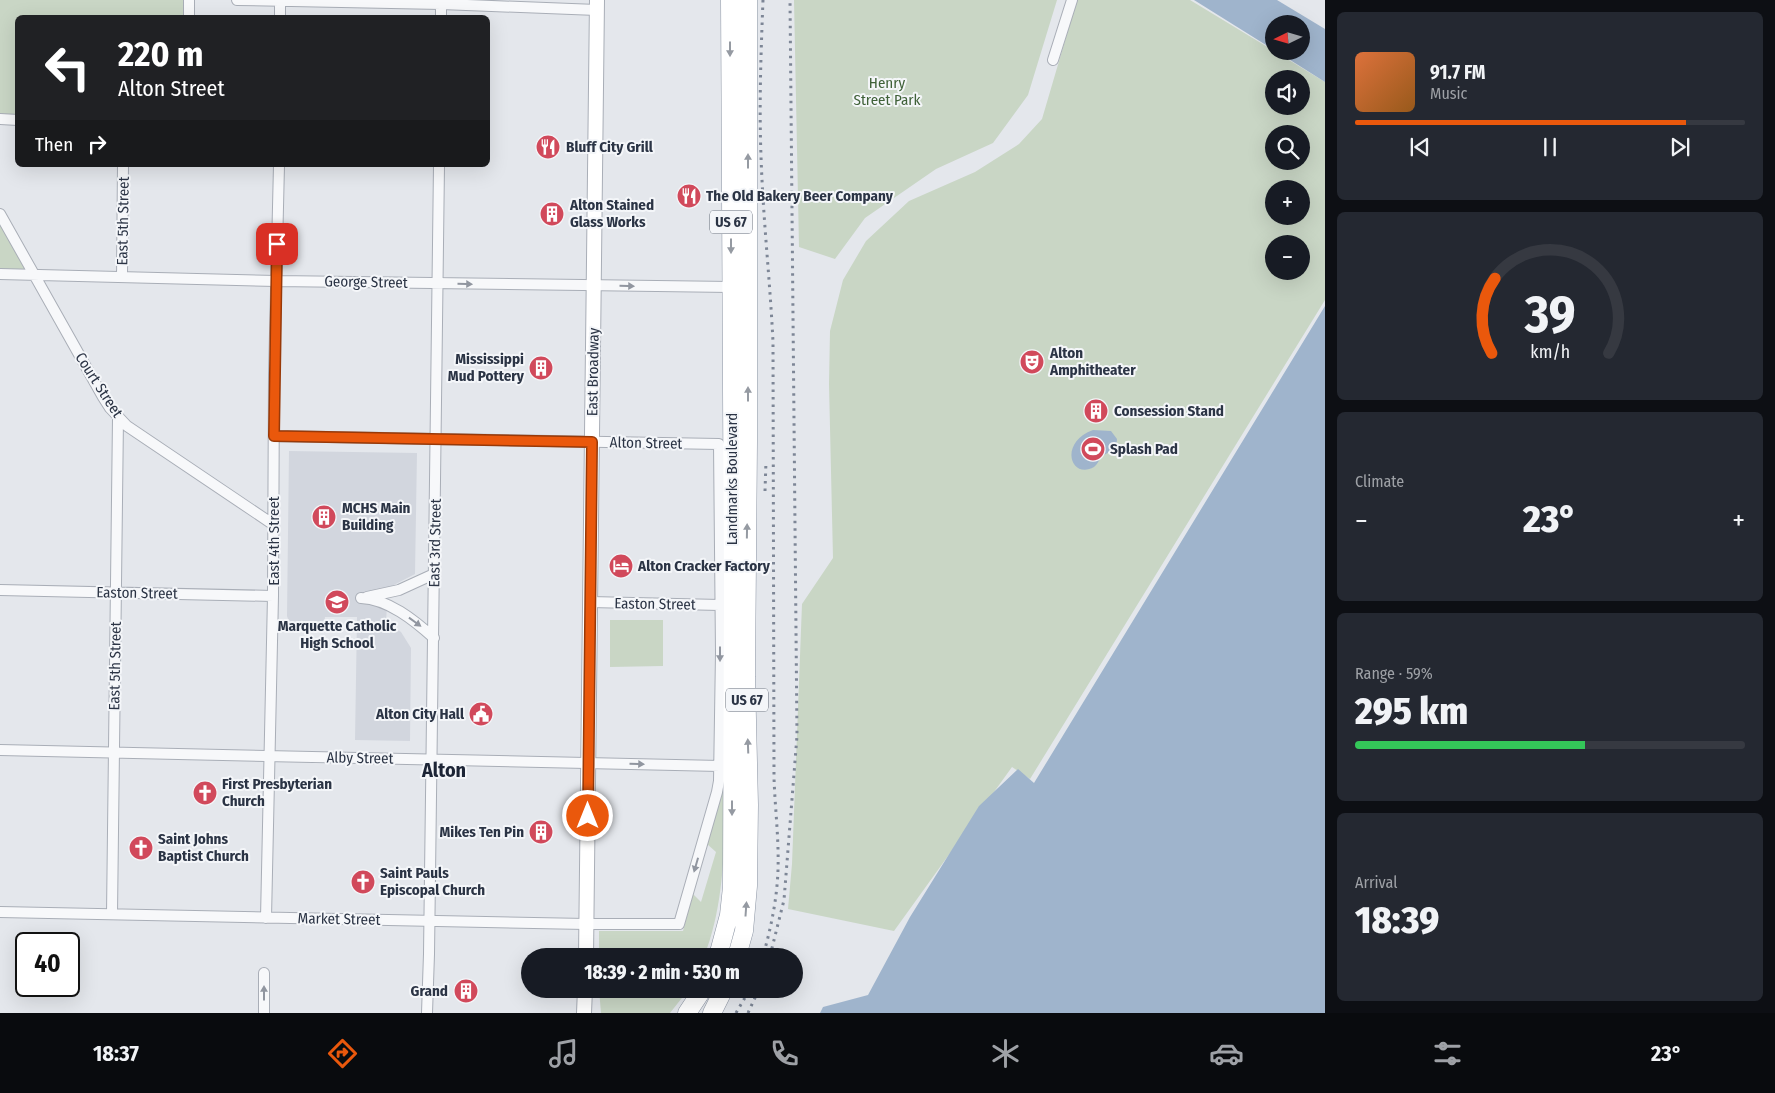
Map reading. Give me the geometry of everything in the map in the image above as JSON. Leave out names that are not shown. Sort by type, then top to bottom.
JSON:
[{"type":"highway","name":"Landmarks Boulevard","points":[[720,948],[729,915],[732,887],[730,0]]},
{"type":"highway","name":"Landmarks Boulevard","points":[[739,948],[744,931],[749,805],[746,677],[748,0]]},
{"type":"highway","points":[[687,1013],[697,998]]},
{"type":"highway","points":[[712,1013],[720,998]]},
{"type":"street","points":[[189,0],[189,15]]},
{"type":"street","points":[[237,0],[597,5]]},
{"type":"street","points":[[1053,60],[1072,0]]},
{"type":"street","points":[[280,1],[280,15]]},
{"type":"street","points":[[441,2],[441,15]]},
{"type":"street","name":"East Broadway","points":[[586,948],[597,5]]},
{"type":"street","points":[[0,119],[15,120]]},
{"type":"street","name":"East 5th Street","points":[[122,277],[123,167]]},
{"type":"street","name":"East 4th Street","points":[[266,918],[279,167]]},
{"type":"street","name":"East 3rd Street","points":[[427,1013],[434,638],[439,167]]},
{"type":"street","name":"Court Street","points":[[0,214],[103,397],[118,418],[140,436],[274,525]]},
{"type":"street","name":"George Street","points":[[0,274],[276,281],[731,288]]},
{"type":"street","name":"East 5th Street","points":[[112,914],[118,418]]},
{"type":"street","name":"Alton Street","points":[[274,436],[719,444],[720,605]]},
{"type":"street","points":[[434,574],[399,590],[361,598],[378,602],[405,615],[434,638]]},
{"type":"street","name":"Easton Street","points":[[0,590],[273,596]]},
{"type":"street","name":"Easton Street","points":[[590,602],[720,605]]},
{"type":"street","points":[[720,605],[720,766]]},
{"type":"street","name":"Alby Street","points":[[0,750],[720,766]]},
{"type":"street","name":"Market Street","points":[[0,912],[586,924],[678,924],[717,792],[720,766]]},
{"type":"street","points":[[264,973],[264,1013]]},
{"type":"street","points":[[585,998],[585,1013]]},
{"type":"shaded area","name":"Marquette Catholic High School","points":[[289,451],[417,453],[415,574],[388,588],[386,622],[401,632],[411,648],[410,741],[355,740],[357,617],[325,617],[324,626],[290,625],[287,616]]},
{"type":"green space","points":[[0,0],[184,0],[184,15],[15,15],[15,115],[0,114]]},
{"type":"green space","name":"Henry Street Park","points":[[794,0],[1057,0],[1028,95],[993,143],[936,169],[865,218],[835,259],[799,247]]},
{"type":"green space","points":[[1077,0],[1190,0],[1265,46],[1265,60],[1289,60],[1305,70],[1265,70],[1265,115],[1310,115],[1310,73],[1325,82],[1325,300],[1030,779],[1012,767],[894,931],[788,909],[792,864],[802,604],[833,558],[829,384],[830,331],[843,280],[866,241],[909,201],[975,172],[1019,144],[1042,119]]},
{"type":"green space","points":[[0,219],[27,271],[0,270]]},
{"type":"green space","points":[[610,620],[663,620],[663,666],[610,667]]},
{"type":"green space","points":[[724,787],[725,829],[720,895],[707,948],[599,948],[599,931],[683,931],[693,894],[701,902],[716,852],[707,844]]},
{"type":"green space","points":[[600,998],[682,998],[670,1013],[601,1013]]},
{"type":"water","points":[[1194,0],[1325,0],[1325,82],[1310,73],[1310,70],[1306,70],[1290,60],[1310,60],[1310,15],[1265,15],[1265,44]]},
{"type":"water","points":[[1325,306],[1325,1013],[820,1013],[823,1007],[868,995],[910,917],[979,806],[1018,769],[1034,783]]},
{"type":"water","name":"Splash Pad","points":[[1093,430],[1111,431],[1117,439],[1116,445],[1094,467],[1086,470],[1079,469],[1074,464],[1072,451],[1075,443],[1082,436]]},
{"type":"pier","points":[[1277,0],[1325,0],[1325,29],[1310,20],[1310,15],[1302,15]]},
{"type":"railway","points":[[763,0],[760,136],[773,342],[774,778],[778,858],[775,903],[765,948]]},
{"type":"railway","points":[[772,948],[784,900],[797,736],[790,0]]},
{"type":"railway","points":[[765,491],[766,461]]},
{"type":"railway","points":[[736,1013],[745,998]]},
{"type":"railway","points":[[748,1013],[755,998]]},
{"type":"place","name":"Bluff City Grill","points":[[548,147]]},
{"type":"place","name":"The Old Bakery Beer Company","points":[[689,196]]},
{"type":"place","name":"Alton Stained Glass Works","points":[[552,214]]},
{"type":"place","name":"Alton Amphitheater","points":[[1032,362]]},
{"type":"place","name":"Mississippi Mud Pottery","points":[[541,368]]},
{"type":"place","name":"Consession Stand","points":[[1096,411]]},
{"type":"place","name":"Splash Pad","points":[[1093,449]]},
{"type":"place","name":"MCHS Main Building","points":[[324,517]]},
{"type":"place","name":"Alton Cracker Factory","points":[[621,566]]},
{"type":"place","name":"Marquette Catholic High School","points":[[337,602]]},
{"type":"place","name":"Alton City Hall","points":[[481,714]]},
{"type":"place","name":"First Presbyterian Church","points":[[205,793]]},
{"type":"place","name":"Mikes Ten Pin","points":[[541,832]]},
{"type":"place","name":"Saint Johns Baptist Church","points":[[141,848]]},
{"type":"place","name":"Saint Pauls Episcopal Church","points":[[363,882]]},
{"type":"place","name":"Grand","points":[[466,991]]},
{"type":"district","name":"Alton","points":[[444,770]]},
{"type":"route","points":[[277,244],[274,436],[592,442],[588,816]]}]
